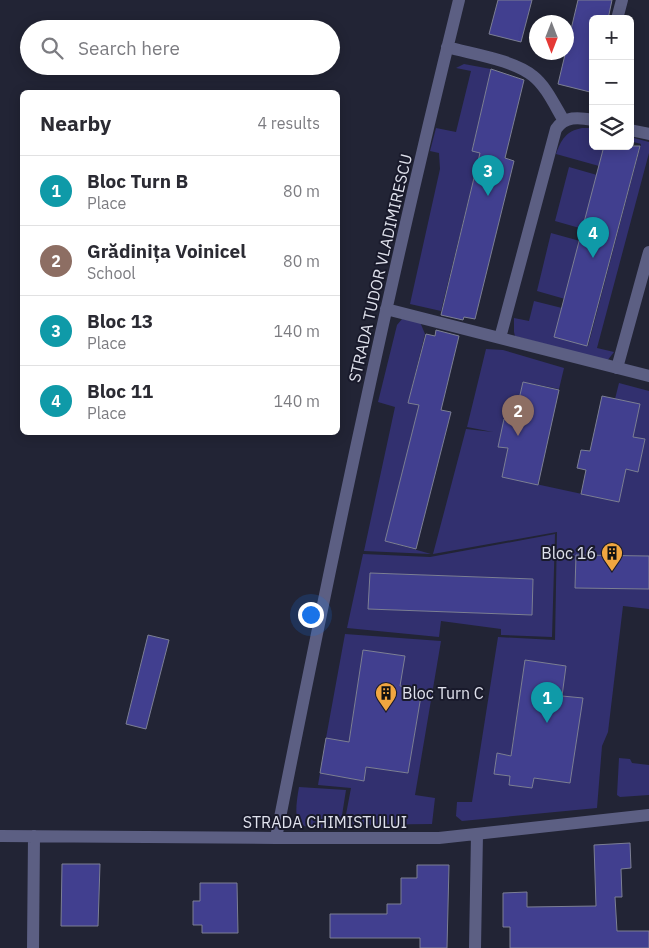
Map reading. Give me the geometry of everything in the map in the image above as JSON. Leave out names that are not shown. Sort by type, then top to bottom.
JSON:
[{"type":"street","name":"STRADA TUDOR VLADIMIRESCU","points":[[276,838],[291,758],[386,309],[459,0]]},
{"type":"street","points":[[618,15],[622,0]]},
{"type":"street","points":[[447,47],[512,64],[523,69],[534,76],[564,121]]},
{"type":"street","points":[[500,338],[553,136],[560,123],[574,117],[589,117]]},
{"type":"street","points":[[634,131],[649,134]]},
{"type":"street","points":[[618,368],[649,252]]},
{"type":"street","points":[[386,309],[649,376]]},
{"type":"street","name":"STRADA CHIMISTULUI","points":[[0,836],[439,838],[649,815]]},
{"type":"street","points":[[475,948],[477,834]]},
{"type":"street","points":[[33,948],[34,836]]},
{"type":"shaded area","points":[[464,64],[491,69],[472,150],[480,153],[441,311],[410,304],[440,169],[439,153],[430,151],[436,128],[456,132],[471,71],[456,68]]},
{"type":"shaded area","points":[[589,128],[589,150],[603,150],[599,166],[556,154],[565,137],[576,129]]},
{"type":"shaded area","points":[[634,138],[649,142],[649,153],[597,348],[614,352],[607,361],[515,336],[514,318],[529,321],[534,301],[562,308],[555,337],[588,346],[641,144],[634,142]]},
{"type":"shaded area","points":[[569,167],[597,175],[583,229],[555,221]]},
{"type":"shaded area","points":[[551,233],[580,241],[565,299],[537,291]]},
{"type":"shaded area","points":[[402,319],[420,322],[425,334],[408,403],[419,405],[385,541],[431,554],[364,551],[395,407],[378,402],[397,325]]},
{"type":"shaded area","points":[[486,349],[503,350],[564,368],[559,389],[523,382],[514,421],[499,447],[508,448],[503,477],[619,502],[626,469],[638,471],[645,439],[633,437],[640,404],[615,399],[619,383],[649,391],[649,556],[576,555],[575,588],[649,589],[649,609],[623,606],[608,732],[602,746],[597,808],[462,821],[456,816],[457,802],[472,802],[498,637],[555,640],[557,532],[433,554],[466,429],[493,432],[467,427]],"holes":[[[525,660],[566,666],[562,696],[582,699],[570,783],[534,778],[532,788],[509,785],[510,776],[494,774],[497,753],[513,756],[514,747],[512,747]]]},
{"type":"shaded area","points":[[555,534],[552,637],[501,635],[501,629],[441,621],[439,637],[347,628],[363,554],[430,557]],"holes":[[[370,573],[533,579],[532,615],[369,609]]]},
{"type":"shaded area","points":[[345,634],[441,641],[415,795],[435,798],[432,824],[344,825],[351,788],[318,785],[320,773],[363,781],[366,767],[408,773],[422,690],[400,686],[363,650],[350,734],[362,745],[326,738]]},
{"type":"shaded area","points":[[619,758],[630,759],[632,763],[649,765],[649,795],[620,797],[617,795]]},
{"type":"shaded area","points":[[299,787],[346,790],[340,828],[307,827],[298,820],[296,812]]},
{"type":"building","points":[[498,0],[532,0],[521,42],[489,34]]},
{"type":"building","points":[[578,0],[612,0],[609,15],[589,15],[589,92],[558,84],[564,60],[574,60],[574,17]]},
{"type":"building","points":[[491,69],[524,80],[505,158],[514,161],[475,319],[464,317],[463,320],[441,315],[480,153],[472,151]]},
{"type":"building","points":[[634,146],[640,146],[587,346],[554,337],[603,150],[634,150]]},
{"type":"building","points":[[436,330],[459,336],[441,410],[451,412],[416,549],[385,541],[419,405],[408,403],[426,334],[435,336]]},
{"type":"building","points":[[523,382],[559,390],[538,485],[502,477],[508,448],[498,447],[504,419],[514,421]]},
{"type":"building","points":[[602,396],[640,404],[633,437],[645,439],[638,472],[626,469],[619,502],[581,494],[586,470],[577,468],[581,450],[590,451]]},
{"type":"building","name":"Bloc 16","points":[[576,555],[649,556],[649,589],[575,588]]},
{"type":"building","points":[[370,573],[533,579],[532,615],[368,609]]},
{"type":"building","points":[[148,635],[169,640],[146,729],[126,724]]},
{"type":"building","name":"Bloc Turn C","points":[[363,650],[405,656],[400,686],[422,690],[408,773],[366,767],[364,781],[320,773],[326,738],[349,742]]},
{"type":"building","points":[[525,660],[566,666],[562,696],[583,698],[570,783],[534,778],[532,788],[509,785],[510,776],[494,774],[497,753],[511,756]]},
{"type":"building","points":[[630,843],[631,868],[621,869],[622,897],[615,897],[617,931],[649,931],[649,948],[510,948],[510,927],[503,927],[503,893],[527,892],[527,907],[596,906],[594,845]]},
{"type":"building","points":[[62,864],[100,864],[98,926],[61,926]]},
{"type":"building","points":[[417,865],[449,865],[447,948],[420,948],[420,938],[330,938],[330,914],[387,914],[387,904],[401,904],[401,878],[417,878]]},
{"type":"building","points":[[200,883],[237,883],[238,933],[202,933],[202,925],[193,925],[193,901],[200,901]]},
{"type":"place","name":"Bloc 13","points":[[488,196]]},
{"type":"place","name":"Bloc 11","points":[[593,258]]},
{"type":"place","name":"Grădinița Voinicel","points":[[518,436]]},
{"type":"place","name":"Bloc 16","points":[[612,572]]},
{"type":"place","name":"Bloc Turn C","points":[[386,712]]},
{"type":"place","name":"Bloc Turn B","points":[[547,723]]}]
